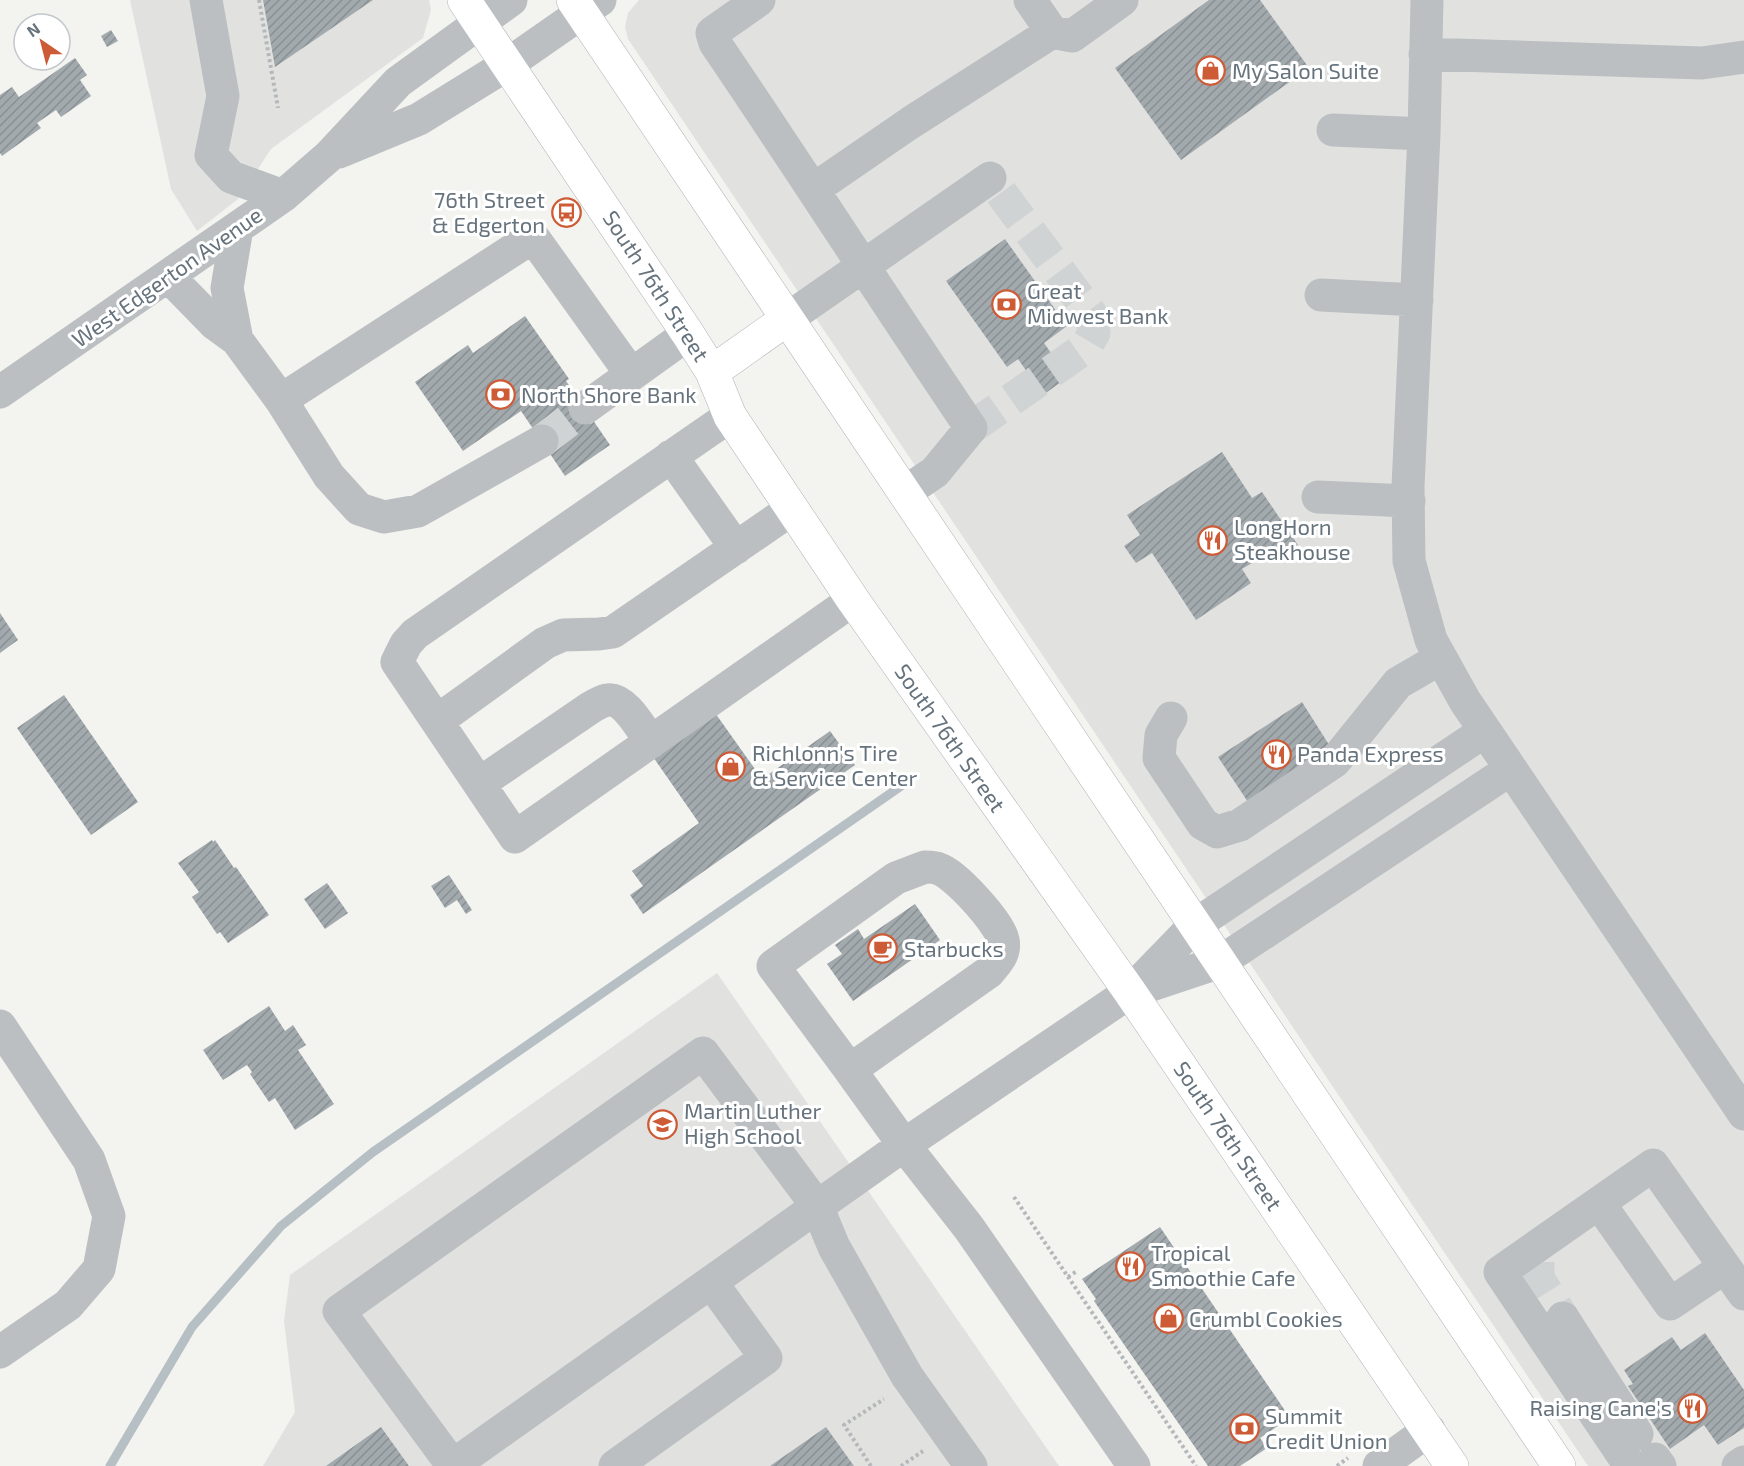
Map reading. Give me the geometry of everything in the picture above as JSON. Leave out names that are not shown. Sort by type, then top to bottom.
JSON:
[{"type":"main road","points":[[585,4],[787,319],[1559,1466]]},
{"type":"main road","name":"South 76th Street","points":[[471,11],[688,334],[712,372],[730,416],[853,600],[1130,992],[1452,1466]]},
{"type":"main road","points":[[712,372],[787,319]]},
{"type":"street","points":[[207,0],[223,96],[211,154],[231,177],[283,196]]},
{"type":"street","name":"West Edgerton Avenue","points":[[0,392],[283,196],[329,156],[398,82],[471,11],[511,0]]},
{"type":"street","points":[[759,0],[712,33],[715,44],[814,189],[862,267],[971,428],[935,472],[904,493]]},
{"type":"street","points":[[1030,0],[1052,32]]},
{"type":"street","points":[[814,189],[910,123],[1052,32],[1072,36],[1122,0]]},
{"type":"street","points":[[1427,0],[1424,134],[1409,501],[1409,561],[1431,640],[1465,701],[1744,1114]]},
{"type":"street","name":"West Edgerton Avenue","points":[[329,156],[419,119],[508,64],[585,4]]},
{"type":"street","points":[[1425,54],[1702,63],[1744,57]]},
{"type":"street","points":[[1333,130],[1424,134]]},
{"type":"street","points":[[787,319],[990,178]]},
{"type":"street","points":[[237,228],[227,288],[237,340]]},
{"type":"street","points":[[281,400],[533,237],[631,374]]},
{"type":"street","points":[[169,276],[215,324],[237,340],[281,400],[329,476],[359,509],[384,517],[418,511],[542,441]]},
{"type":"street","points":[[1321,295],[1417,300]]},
{"type":"street","points":[[585,408],[688,334]]},
{"type":"street","points":[[730,416],[415,634],[406,644],[397,662],[515,837],[853,600]]},
{"type":"street","points":[[671,456],[736,548]]},
{"type":"street","points":[[1318,497],[1409,501]]},
{"type":"street","points":[[437,721],[545,643],[563,635],[613,632],[792,509]]},
{"type":"street","points":[[1171,718],[1161,735],[1159,758],[1203,824],[1217,832],[1240,825],[1335,761],[1398,683],[1442,658]]},
{"type":"street","points":[[480,783],[590,708],[608,699],[618,700],[626,707],[651,742]]},
{"type":"street","points":[[971,1466],[907,1376],[834,1247],[817,1206],[703,1053],[339,1311],[452,1466],[817,1206],[904,1145],[1130,992],[1195,925],[1485,730]]},
{"type":"street","points":[[1130,992],[1220,962],[1511,769]]},
{"type":"street","points":[[850,1070],[988,972],[1002,958],[1003,940],[995,923],[969,893],[939,869],[925,867],[896,878],[773,966],[904,1145],[969,1228],[1134,1466]]},
{"type":"street","points":[[0,1026],[89,1160],[109,1216],[99,1269],[68,1305],[0,1352]]},
{"type":"street","points":[[1645,1456],[1500,1272],[1538,1254],[1599,1203],[1653,1165],[1744,1294]]},
{"type":"street","points":[[1599,1203],[1670,1304],[1725,1267]]},
{"type":"street","points":[[615,1466],[766,1358],[711,1282]]},
{"type":"street","points":[[1563,1318],[1645,1456]]},
{"type":"street","points":[[1379,1466],[1429,1430]]},
{"type":"street","points":[[1738,1466],[1744,1462]]},
{"type":"path","points":[[259,0],[278,108]]},
{"type":"path","points":[[1014,1197],[1196,1466]]},
{"type":"path","points":[[1068,1277],[1077,1271]]},
{"type":"path","points":[[871,1466],[844,1425],[891,1395]]},
{"type":"path","points":[[901,1466],[928,1448]]},
{"type":"shaded area","points":[[130,0],[429,0],[431,10],[423,38],[271,149],[238,199],[197,231],[171,189]]},
{"type":"shaded area","points":[[639,0],[1744,0],[1744,1466],[1588,1466],[628,39],[625,27],[628,13]]},
{"type":"shaded area","name":"Martin Luther High School","points":[[717,973],[1059,1466],[263,1466],[295,1412],[284,1321],[290,1275]]},
{"type":"building","points":[[263,0],[373,0],[275,67]]},
{"type":"building","points":[[1209,0],[1260,0],[1309,68],[1181,160],[1115,68]]},
{"type":"building","points":[[111,30],[118,41],[107,47],[101,36]]},
{"type":"building","points":[[75,58],[87,75],[80,80],[91,96],[61,117],[56,110],[37,123],[41,128],[2,156],[0,153],[0,95],[12,87],[19,97],[55,72],[72,72],[72,60]]},
{"type":"building","name":"Great Midwest Bank","points":[[1005,239],[1067,326],[1044,343],[1068,377],[1043,395],[1018,359],[1007,367],[946,281]]},
{"type":"building","name":"North Shore Bank","points":[[525,316],[569,379],[566,381],[610,445],[565,476],[521,411],[463,451],[415,382],[468,345],[473,353]]},
{"type":"building","name":"LongHorn Steakhouse","points":[[1222,452],[1252,498],[1262,492],[1298,545],[1272,562],[1267,554],[1242,569],[1251,583],[1196,620],[1152,553],[1136,563],[1124,546],[1140,535],[1127,515]]},
{"type":"building","points":[[0,613],[18,640],[0,653]]},
{"type":"building","points":[[64,695],[138,802],[91,835],[17,728]]},
{"type":"building","name":"Panda Express","points":[[1302,702],[1333,751],[1250,805],[1218,757]]},
{"type":"building","points":[[713,710],[762,779],[830,731],[855,765],[643,914],[630,895],[643,886],[632,871],[699,823],[651,754]]},
{"type":"building","points":[[212,840],[213,842],[215,840],[234,868],[236,867],[269,915],[228,943],[220,932],[217,934],[192,897],[199,892],[178,863]]},
{"type":"building","points":[[449,875],[472,910],[466,914],[457,900],[445,908],[431,886]]},
{"type":"building","points":[[327,883],[348,913],[325,929],[304,899]]},
{"type":"building","name":"Starbucks","points":[[915,904],[940,940],[853,1001],[827,964],[842,954],[835,945],[858,929],[864,939]]},
{"type":"building","points":[[269,1006],[285,1031],[293,1025],[306,1045],[298,1050],[334,1104],[295,1130],[275,1098],[269,1102],[250,1074],[252,1072],[247,1065],[223,1080],[203,1050]]},
{"type":"building","points":[[1160,1227],[1290,1418],[1260,1438],[1267,1448],[1240,1466],[1208,1466],[1094,1301],[1096,1299],[1082,1279]]},
{"type":"building","name":"Raising Cane's","points":[[1705,1333],[1744,1390],[1744,1428],[1718,1445],[1704,1425],[1670,1449],[1628,1386],[1633,1384],[1624,1370],[1672,1337],[1681,1350]]},
{"type":"building","points":[[381,1427],[409,1466],[326,1466]]},
{"type":"building","points":[[826,1427],[854,1466],[770,1466]]},
{"type":"waterway","points":[[110,1466],[192,1327],[281,1226],[373,1152],[904,784]]},
{"type":"tunnel","points":[[971,428],[1085,348],[1094,333],[1091,314],[990,178]]},
{"type":"tunnel","points":[[542,441],[585,408]]},
{"type":"tunnel","points":[[1538,1262],[1538,1278],[1563,1318]]},
{"type":"place","name":"My Salon Suite","points":[[1211,71]]},
{"type":"place","name":"76th Street & Edgerton","points":[[566,213]]},
{"type":"place","name":"Great Midwest Bank","points":[[1006,304]]},
{"type":"place","name":"North Shore Bank","points":[[500,395]]},
{"type":"place","name":"LongHorn Steakhouse","points":[[1213,540]]},
{"type":"place","name":"Panda Express","points":[[1276,754]]},
{"type":"place","name":"Richlonn's Tire & Service Center","points":[[731,766]]},
{"type":"place","name":"Starbucks","points":[[883,949]]},
{"type":"place","name":"Martin Luther High School","points":[[663,1124]]},
{"type":"place","name":"Tropical Smoothie Cafe","points":[[1130,1266]]},
{"type":"place","name":"Crumbl Cookies","points":[[1168,1319]]},
{"type":"place","name":"Raising Cane's","points":[[1693,1408]]},
{"type":"place","name":"Summit Credit Union","points":[[1244,1429]]}]
